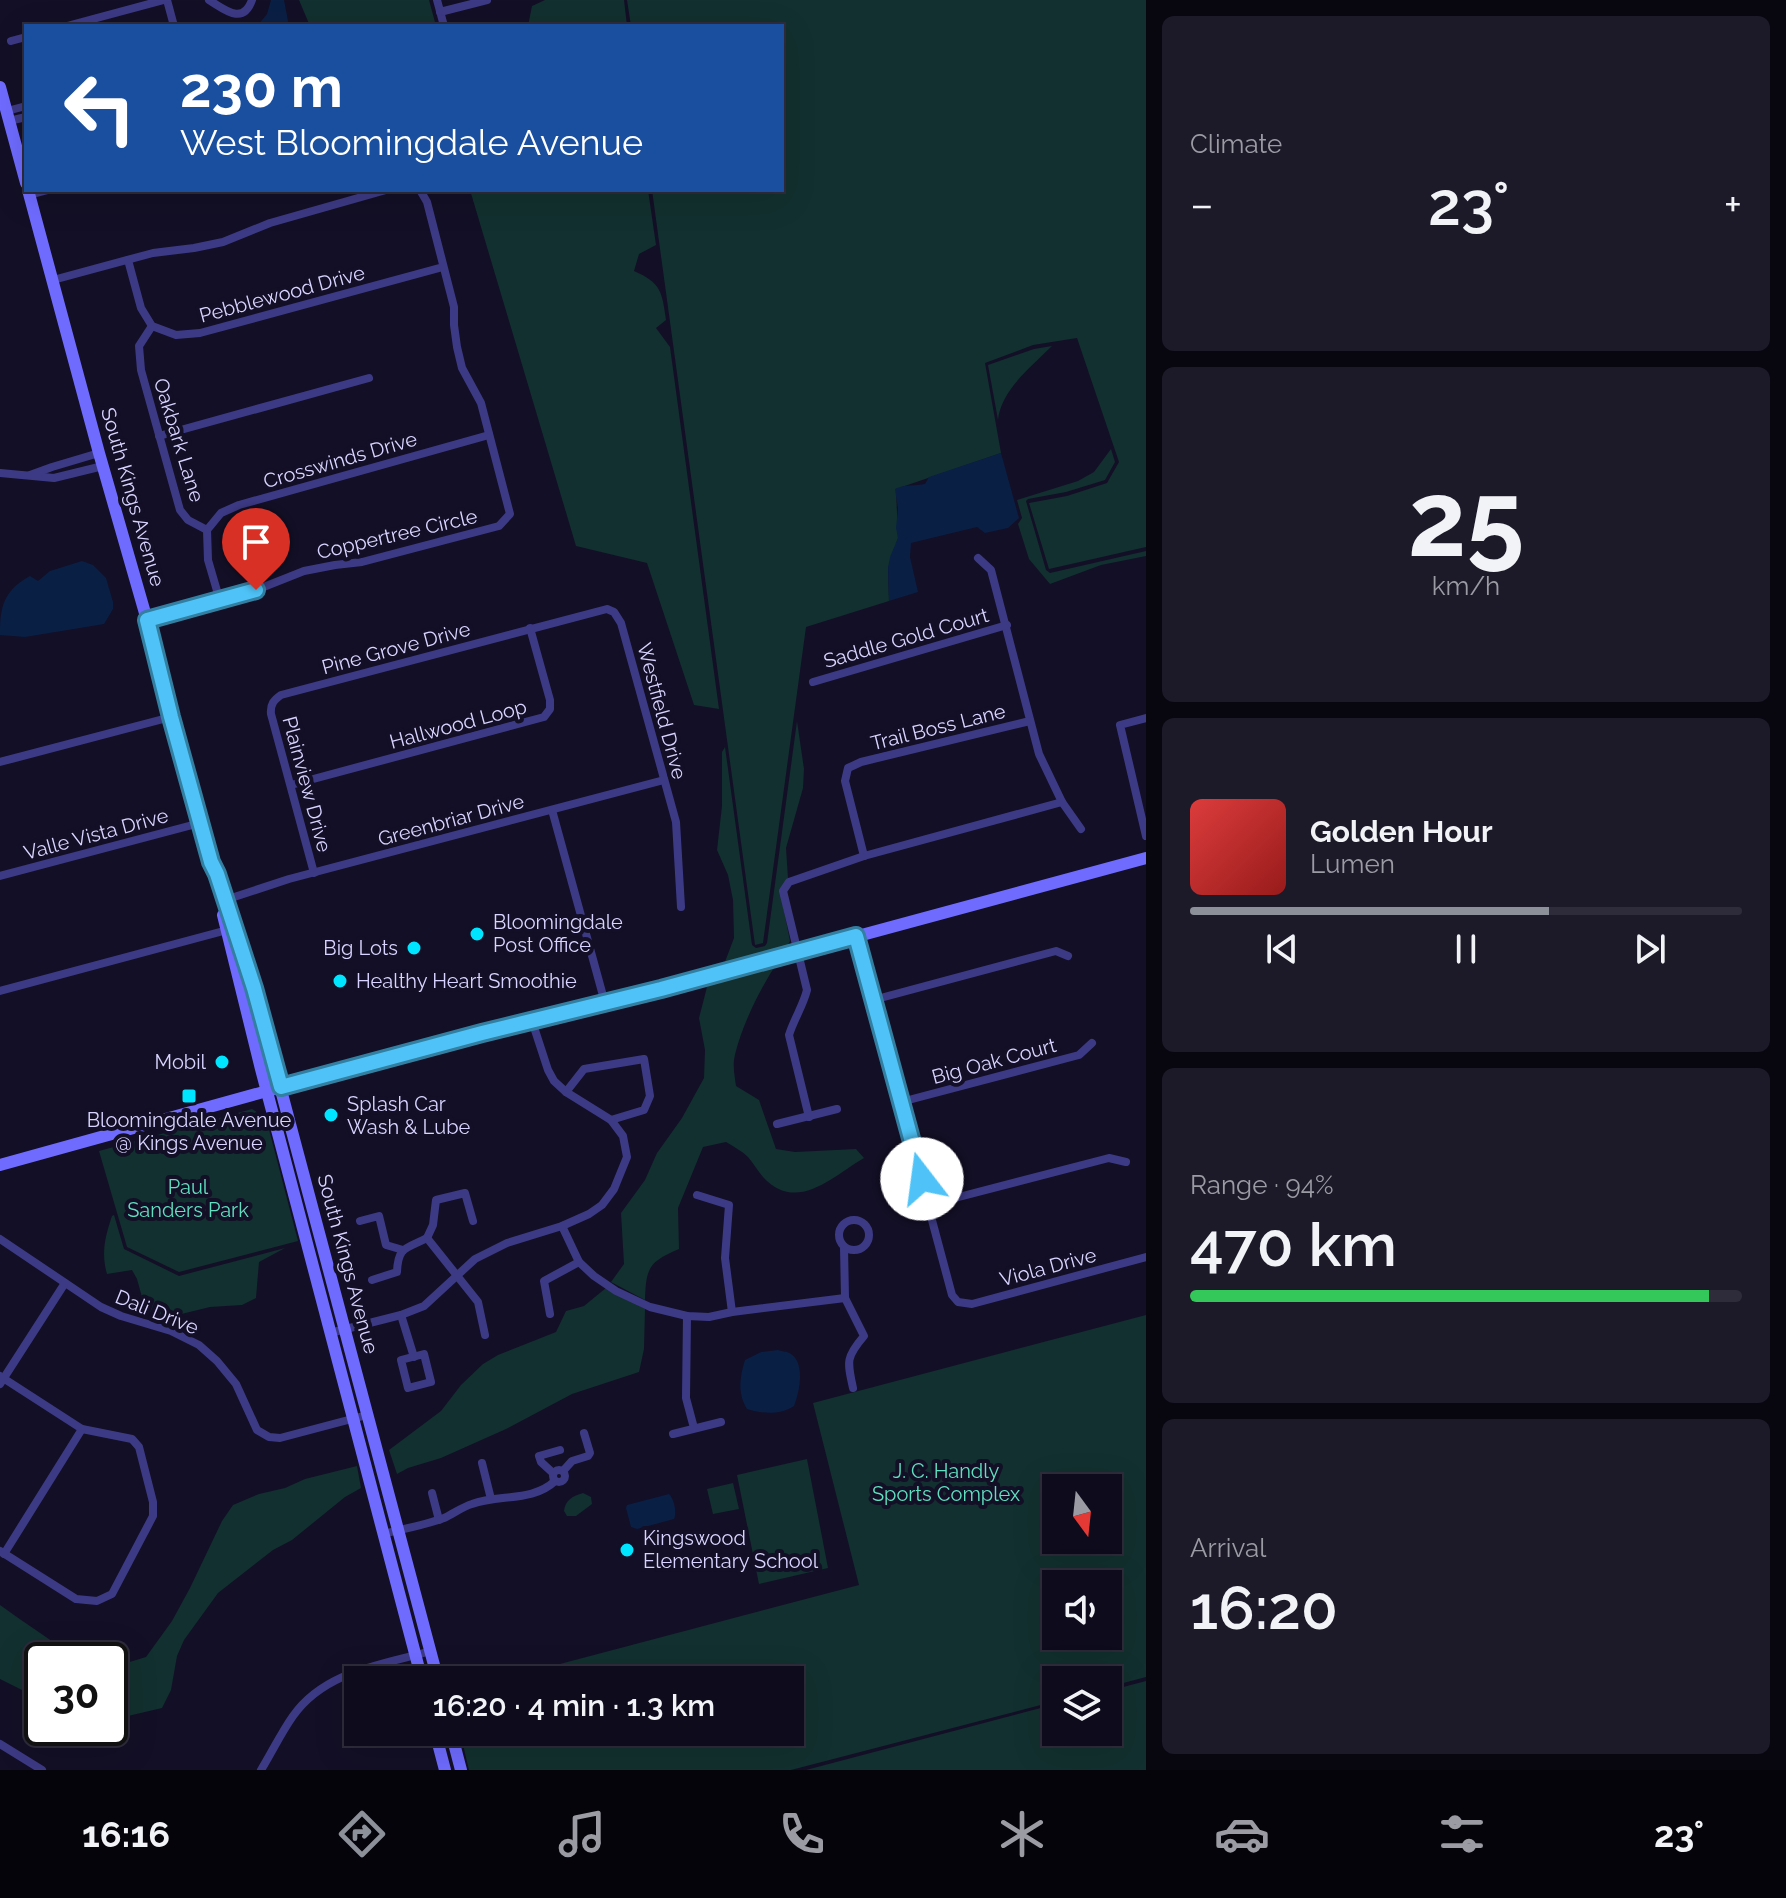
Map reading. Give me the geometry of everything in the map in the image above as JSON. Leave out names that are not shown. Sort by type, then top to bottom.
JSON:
[{"type":"main road","name":"South Kings Avenue","points":[[0,87],[6,121],[24,177]]},
{"type":"main road","name":"South Kings Avenue","points":[[29,192],[230,929],[267,1091],[418,1666]]},
{"type":"main road","points":[[0,1165],[281,1087],[797,953],[1146,858]]},
{"type":"main road","name":"South Kings Avenue","points":[[230,929],[254,988],[435,1666]]},
{"type":"main road","points":[[439,1746],[445,1770]]},
{"type":"main road","points":[[455,1746],[461,1770]]},
{"type":"street","points":[[90,23],[165,0],[173,24]]},
{"type":"street","points":[[209,0],[234,14],[249,8],[252,0]]},
{"type":"street","points":[[437,0],[443,24]]},
{"type":"street","points":[[440,12],[487,0]]},
{"type":"street","points":[[11,41],[24,38]]},
{"type":"street","points":[[6,121],[24,108]]},
{"type":"street","points":[[53,280],[153,253],[223,242],[270,223],[379,192]]},
{"type":"street","name":"Coppertree Circle","points":[[147,620],[256,590],[304,571],[362,562],[499,526],[510,514],[481,403],[462,368],[454,307],[427,202],[421,192]]},
{"type":"street","points":[[128,260],[141,308],[152,326]]},
{"type":"street","name":"Pebblewood Drive","points":[[152,326],[176,335],[200,333],[443,267]]},
{"type":"street","name":"Oakbark Lane","points":[[152,326],[139,346],[141,370],[180,510],[188,520],[207,530]]},
{"type":"street","points":[[159,436],[369,378]]},
{"type":"street","name":"Crosswinds Drive","points":[[207,530],[221,513],[239,505],[489,435]]},
{"type":"street","points":[[0,473],[29,475],[52,467],[101,460]]},
{"type":"street","points":[[207,530],[208,560],[220,601]]},
{"type":"street","points":[[978,558],[991,570],[1039,754],[1062,802],[1081,829]]},
{"type":"street","name":"Westfield Drive","points":[[530,628],[602,609],[617,615],[676,822],[681,907]]},
{"type":"street","name":"Saddle Gold Court","points":[[813,682],[1007,625]]},
{"type":"street","name":"Pine Grove Drive","points":[[272,703],[281,695],[530,628]]},
{"type":"street","name":"Hallwood Loop","points":[[291,785],[544,717],[550,700],[530,628]]},
{"type":"street","name":"Plainview Drive","points":[[272,703],[271,714],[314,873]]},
{"type":"street","points":[[0,762],[171,717]]},
{"type":"street","points":[[1146,718],[1120,725],[1146,836]]},
{"type":"street","name":"Trail Boss Lane","points":[[864,856],[845,781],[848,768],[861,762],[1030,721]]},
{"type":"street","name":"Greenbriar Drive","points":[[222,899],[664,780]]},
{"type":"street","points":[[809,1117],[789,1035],[807,990],[783,891],[789,882],[864,856],[1062,802]]},
{"type":"street","points":[[552,810],[605,1003]]},
{"type":"street","name":"Valle Vista Drive","points":[[0,876],[200,823]]},
{"type":"street","points":[[0,991],[230,929]]},
{"type":"street","points":[[856,936],[928,1205],[1109,1158],[1126,1162]]},
{"type":"street","points":[[873,1000],[1056,951],[1068,956]]},
{"type":"street","points":[[330,1333],[424,1306],[475,1259],[507,1243],[589,1214],[602,1205],[614,1189],[627,1157],[623,1136],[611,1120],[554,1081],[532,1021]]},
{"type":"street","name":"Big Oak Court","points":[[901,1102],[1079,1055],[1092,1043]]},
{"type":"street","points":[[566,1092],[584,1069],[644,1059],[650,1096],[644,1110],[611,1120]]},
{"type":"street","points":[[777,1124],[837,1109]]},
{"type":"street","points":[[372,1280],[397,1272],[398,1256],[403,1250],[427,1238],[433,1225],[436,1200],[465,1193],[473,1221]]},
{"type":"street","points":[[697,1195],[729,1205],[725,1258],[732,1312]]},
{"type":"street","name":"Viola Drive","points":[[928,1205],[952,1295],[958,1302],[972,1304],[1146,1257]]},
{"type":"street","points":[[360,1221],[379,1216],[386,1245],[403,1250]]},
{"type":"street","points":[[562,1226],[579,1262],[594,1276],[616,1291],[650,1307],[687,1316],[709,1317],[845,1298]]},
{"type":"street","points":[[427,1238],[478,1302],[485,1335]]},
{"type":"street","name":"Dali Drive","points":[[0,1239],[107,1310],[180,1334],[205,1349],[233,1380],[243,1396],[253,1424],[266,1436],[280,1438],[367,1415]]},
{"type":"street","points":[[844,1247],[845,1298],[864,1336],[848,1356],[853,1388]]},
{"type":"street","points":[[550,1314],[544,1281],[579,1262]]},
{"type":"street","points":[[65,1283],[1,1379],[82,1429],[132,1439],[139,1447],[153,1502],[153,1516],[112,1594],[97,1601],[76,1599],[2,1552],[82,1429]]},
{"type":"street","points":[[401,1315],[414,1357]]},
{"type":"street","points":[[687,1316],[686,1398],[694,1428]]},
{"type":"street","points":[[424,1354],[431,1382],[408,1388],[401,1360],[414,1357],[424,1354]]},
{"type":"street","points":[[673,1434],[721,1422]]},
{"type":"street","points":[[383,1534],[439,1520],[470,1504],[530,1495],[547,1489],[572,1461],[590,1453],[584,1433]]},
{"type":"street","points":[[557,1475],[541,1462],[539,1456],[560,1450]]},
{"type":"street","points":[[482,1463],[491,1499]]},
{"type":"street","points":[[432,1493],[439,1520]]},
{"type":"street","points":[[261,1770],[294,1715],[311,1697],[338,1678],[359,1669],[431,1651]]},
{"type":"street","points":[[0,1744],[42,1770]]},
{"type":"green space","points":[[299,0],[429,0],[435,24],[309,24]]},
{"type":"green space","points":[[545,0],[624,0],[627,24],[528,24],[532,6]]},
{"type":"green space","points":[[627,0],[1146,0],[1146,547],[1049,569],[1029,503],[1067,496],[1107,483],[1119,462],[1077,338],[1033,345],[985,363],[1001,453],[896,489],[898,538],[888,568],[889,601],[806,627],[763,943],[755,945],[652,192],[784,192],[784,24],[631,24]]},
{"type":"green space","points":[[471,192],[648,192],[656,245],[639,254],[634,271],[655,284],[663,302],[666,320],[656,328],[670,347],[719,709],[694,705],[647,563],[576,546]]},
{"type":"green space","points":[[1052,346],[1011,389],[1000,409],[998,420],[988,365]]},
{"type":"green space","points":[[1111,449],[1115,462],[1105,480],[1026,501],[1046,570],[1050,573],[1146,551],[1146,556],[1101,565],[1050,584],[1029,559],[1018,524],[1022,518],[1017,500],[1078,481],[1094,472]]},
{"type":"green space","points":[[797,721],[804,769],[803,788],[786,848],[788,878],[780,891],[790,941],[785,951],[723,967],[734,938],[733,900],[728,875],[717,850],[722,806],[722,752],[725,747],[752,945],[756,948],[767,943]]},
{"type":"green space","points":[[778,962],[758,996],[741,1036],[734,1060],[736,1086],[759,1100],[776,1149],[795,1152],[856,1149],[864,1158],[815,1188],[789,1192],[776,1188],[746,1155],[726,1142],[703,1147],[678,1208],[679,1249],[651,1267],[645,1300],[611,1282],[624,1264],[621,1213],[645,1180],[657,1153],[682,1118],[704,1078],[705,1050],[699,1018],[707,987],[713,979]]},
{"type":"green space","name":"Paul Sanders Park","points":[[252,1109],[266,1118],[298,1241],[179,1272],[127,1247],[99,1151]]},
{"type":"green space","points":[[114,1215],[124,1249],[179,1276],[285,1248],[259,1262],[256,1298],[242,1305],[210,1307],[161,1319],[145,1308],[132,1270],[107,1274],[105,1245]]},
{"type":"green space","points":[[606,1288],[645,1309],[644,1349],[639,1372],[572,1394],[506,1429],[397,1474],[389,1450],[441,1411],[461,1385],[483,1364],[556,1332],[566,1311],[584,1306]]},
{"type":"green space","name":"J. C. Handly Sports Complex","points":[[1146,1315],[1146,1677],[1122,1683],[1122,1666],[1042,1666],[1042,1705],[791,1770],[469,1770],[463,1746],[804,1746],[804,1666],[552,1666],[859,1585],[813,1403]]},
{"type":"green space","points":[[807,1459],[828,1568],[759,1584],[737,1475]]},
{"type":"green space","points":[[357,1466],[361,1488],[218,1593],[184,1640],[177,1656],[171,1690],[162,1708],[128,1716],[128,1662],[146,1657],[172,1621],[233,1505],[305,1479]]},
{"type":"green space","points":[[733,1483],[739,1509],[713,1514],[707,1489]]},
{"type":"green space","points":[[583,1493],[591,1497],[592,1504],[576,1516],[567,1516],[564,1511],[568,1501]]},
{"type":"green space","points":[[0,1605],[52,1642],[24,1642],[24,1691],[0,1679]]},
{"type":"green space","points":[[1146,1681],[1146,1770],[806,1770],[1042,1708],[1042,1746],[1122,1746],[1122,1687]]},
{"type":"water","points":[[271,0],[284,0],[289,24],[259,24],[267,14]]},
{"type":"water","points":[[1001,453],[1019,518],[1008,528],[985,533],[977,527],[911,543],[910,557],[918,592],[889,601],[888,568],[898,538],[895,489],[925,484],[929,477]]},
{"type":"water","points":[[82,561],[93,565],[106,578],[113,609],[104,624],[25,637],[0,635],[2,608],[14,588],[30,576],[38,581],[50,571]]},
{"type":"water","points":[[778,1350],[790,1353],[800,1370],[794,1406],[771,1413],[747,1409],[740,1384],[745,1360],[761,1352]]},
{"type":"water","points":[[669,1494],[674,1506],[674,1519],[637,1529],[631,1527],[627,1505]]},
{"type":"place","name":"Bloomingdale Post Office","points":[[477,934]]},
{"type":"place","name":"Big Lots","points":[[414,948]]},
{"type":"place","name":"Healthy Heart Smoothie","points":[[340,981]]},
{"type":"place","name":"Mobil","points":[[222,1062]]},
{"type":"place","name":"Bloomingdale Avenue @ Kings Avenue","points":[[189,1096]]},
{"type":"place","name":"Splash Car Wash & Lube","points":[[331,1115]]},
{"type":"place","name":"Kingswood Elementary School","points":[[627,1550]]},
{"type":"route","points":[[256,590],[147,620],[211,862],[254,988],[281,1087],[856,936],[922,1179]]}]
